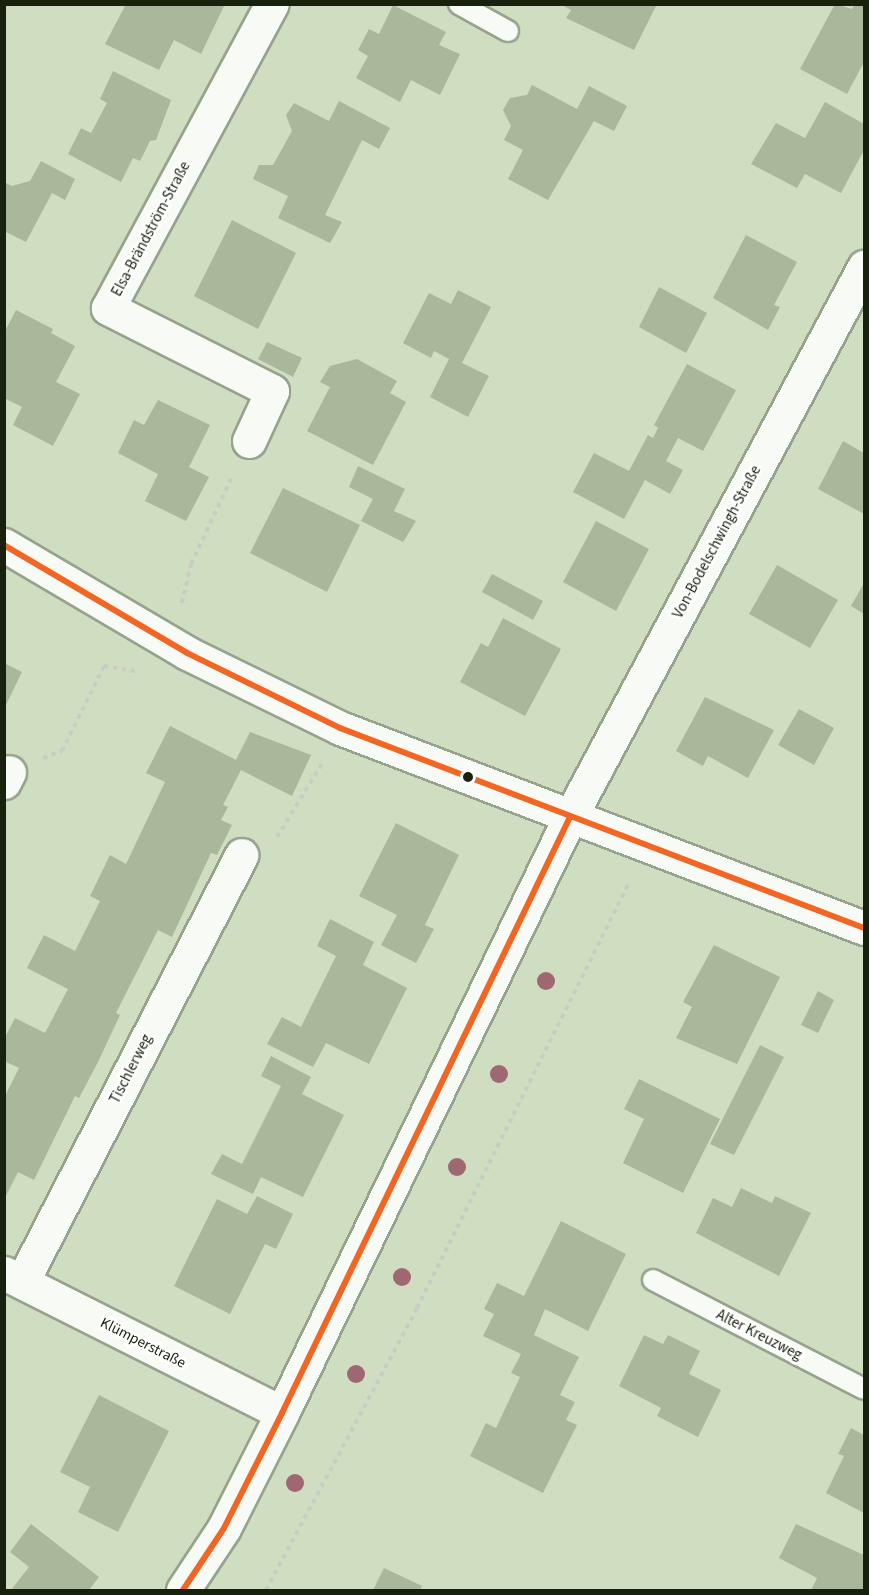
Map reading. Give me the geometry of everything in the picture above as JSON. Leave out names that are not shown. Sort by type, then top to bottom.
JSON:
[{"type":"street","name":"Elsa-Brändström-Straße","points":[[249,441],[272,391],[108,308],[273,4]]},
{"type":"street","name":"Von-Bodelschwingh-Straße","points":[[183,1590],[224,1528],[282,1413],[570,817],[864,267]]},
{"type":"street","points":[[4,545],[187,653],[340,728],[570,817],[649,843],[864,928]]},
{"type":"street","name":"Tischlerweg","points":[[13,1277],[241,855]]},
{"type":"street","name":"Klümperstraße","points":[[13,1277],[282,1413]]},
{"type":"lane","points":[[459,4],[508,31]]},
{"type":"lane","name":"Alter Kreuzweg","points":[[653,1281],[864,1389]]},
{"type":"path","points":[[187,653],[206,623],[182,603],[191,564],[249,441]]},
{"type":"path","points":[[7,777],[62,751],[104,666],[145,673]]},
{"type":"path","points":[[241,855],[271,847],[315,777],[340,728]]},
{"type":"path","points":[[266,1590],[417,1308],[649,843]]},
{"type":"building","points":[[126,4],[225,4],[201,54],[174,40],[159,70],[105,44]]},
{"type":"building","points":[[560,4],[657,4],[634,50],[566,18],[571,10]]},
{"type":"building","points":[[835,4],[852,9],[855,4],[864,4],[864,62],[847,94],[800,69]]},
{"type":"building","points":[[393,5],[446,32],[439,45],[460,54],[440,95],[411,80],[400,102],[356,78],[368,56],[358,50],[369,29],[379,34]]},
{"type":"building","points":[[113,71],[171,100],[156,140],[150,141],[140,161],[133,158],[121,182],[68,154],[81,128],[91,133],[107,103],[100,99]]},
{"type":"building","points":[[532,85],[577,109],[589,86],[627,106],[614,131],[594,121],[548,200],[508,179],[523,150],[504,140],[511,126],[503,110],[510,98],[527,95]]},
{"type":"building","points":[[339,101],[390,128],[379,149],[362,140],[325,215],[342,222],[330,243],[278,218],[288,196],[253,179],[259,165],[273,165],[292,131],[286,115],[294,103],[329,121]]},
{"type":"building","points":[[825,102],[864,124],[864,150],[841,193],[805,174],[797,188],[751,164],[776,123],[805,138]]},
{"type":"building","points":[[41,161],[75,179],[65,200],[52,193],[26,242],[4,231],[4,182],[12,186],[30,181]]},
{"type":"building","points":[[232,220],[296,253],[258,329],[194,296]]},
{"type":"building","points":[[746,235],[797,262],[774,305],[780,307],[768,330],[713,298]]},
{"type":"building","points":[[659,287],[707,313],[686,353],[639,327]]},
{"type":"building","points":[[458,290],[491,307],[462,363],[489,376],[468,417],[430,397],[449,359],[434,351],[431,358],[403,343],[429,293],[451,304]]},
{"type":"building","points":[[16,310],[53,329],[51,333],[75,346],[56,382],[80,394],[53,446],[13,425],[22,407],[4,398],[4,333]]},
{"type":"building","points":[[267,342],[302,358],[293,377],[258,359]]},
{"type":"building","points":[[357,359],[397,381],[390,393],[406,402],[373,465],[307,431],[330,387],[320,382],[330,366]]},
{"type":"building","points":[[687,364],[736,390],[703,451],[678,438],[666,461],[683,470],[670,494],[645,480],[624,519],[573,492],[594,453],[629,471],[648,435],[653,438],[658,428],[654,425]]},
{"type":"building","points":[[158,400],[210,425],[189,467],[209,477],[186,521],[145,501],[158,474],[118,453],[134,420],[144,425]]},
{"type":"building","points":[[843,441],[864,453],[864,514],[818,489]]},
{"type":"building","points":[[358,466],[405,489],[394,511],[416,521],[403,542],[361,521],[373,499],[349,487]]},
{"type":"building","points":[[283,488],[360,525],[327,592],[250,553]]},
{"type":"building","points":[[596,521],[649,549],[616,611],[563,582]]},
{"type":"building","points":[[777,565],[838,600],[810,648],[749,614]]},
{"type":"building","points":[[492,574],[543,601],[533,620],[482,592]]},
{"type":"building","points":[[864,583],[864,614],[851,606]]},
{"type":"building","points":[[503,618],[561,649],[525,716],[460,682],[481,643],[488,647]]},
{"type":"building","points":[[4,663],[22,672],[4,709]]},
{"type":"building","points":[[705,697],[774,730],[748,778],[708,756],[703,766],[676,751]]},
{"type":"building","points":[[799,709],[834,728],[814,765],[778,745]]},
{"type":"building","points":[[170,726],[236,760],[250,732],[311,755],[292,796],[241,770],[223,805],[228,807],[221,820],[232,825],[217,855],[211,853],[172,937],[158,930],[116,1013],[120,1015],[98,1062],[79,1098],[75,1096],[34,1180],[18,1172],[4,1200],[4,1098],[19,1068],[4,1061],[4,1039],[15,1018],[45,1033],[68,989],[27,968],[44,935],[75,951],[100,901],[90,896],[110,855],[126,864],[165,782],[146,773]]},
{"type":"building","points":[[396,823],[459,855],[425,925],[434,929],[416,963],[381,945],[397,915],[359,896]]},
{"type":"building","points":[[330,919],[374,942],[363,965],[407,988],[369,1064],[326,1043],[313,1067],[267,1044],[282,1017],[301,1027],[336,956],[317,946]]},
{"type":"building","points":[[714,945],[780,977],[737,1064],[676,1038],[692,1007],[683,1002]]},
{"type":"building","points":[[818,991],[834,1000],[818,1033],[801,1025]]},
{"type":"building","points":[[760,1045],[784,1057],[734,1155],[710,1144]]},
{"type":"building","points":[[271,1056],[311,1077],[302,1094],[344,1115],[303,1197],[261,1177],[253,1194],[211,1174],[222,1154],[242,1164],[281,1086],[261,1076]]},
{"type":"building","points":[[639,1079],[720,1119],[683,1193],[623,1163],[644,1119],[624,1109]]},
{"type":"building","points":[[741,1188],[772,1203],[775,1196],[811,1213],[779,1276],[696,1233],[713,1198],[732,1207]]},
{"type":"building","points":[[257,1196],[293,1214],[276,1249],[265,1244],[230,1314],[174,1286],[217,1199],[247,1214]]},
{"type":"building","points":[[561,1221],[626,1254],[588,1331],[545,1309],[534,1335],[579,1357],[560,1395],[575,1402],[566,1420],[577,1425],[543,1493],[470,1456],[486,1423],[496,1428],[520,1377],[511,1373],[521,1354],[483,1336],[494,1314],[484,1309],[497,1283],[524,1296]]},
{"type":"building","points":[[644,1335],[663,1344],[668,1335],[700,1351],[689,1374],[721,1390],[698,1437],[657,1416],[661,1408],[619,1386]]},
{"type":"building","points":[[99,1395],[169,1431],[118,1532],[78,1512],[90,1487],[60,1472]]},
{"type":"building","points":[[851,1428],[864,1435],[864,1513],[826,1493],[844,1456],[838,1454]]},
{"type":"building","points":[[31,1524],[99,1577],[89,1590],[11,1590],[29,1567],[10,1552]]},
{"type":"building","points":[[796,1524],[864,1555],[864,1590],[811,1590],[817,1578],[779,1558]]},
{"type":"building","points":[[384,1568],[422,1586],[420,1590],[373,1590]]},
{"type":"transit line","points":[[4,545],[187,653],[340,728],[864,928]]},
{"type":"transit line","points":[[183,1590],[224,1528],[282,1413],[570,817]]}]
